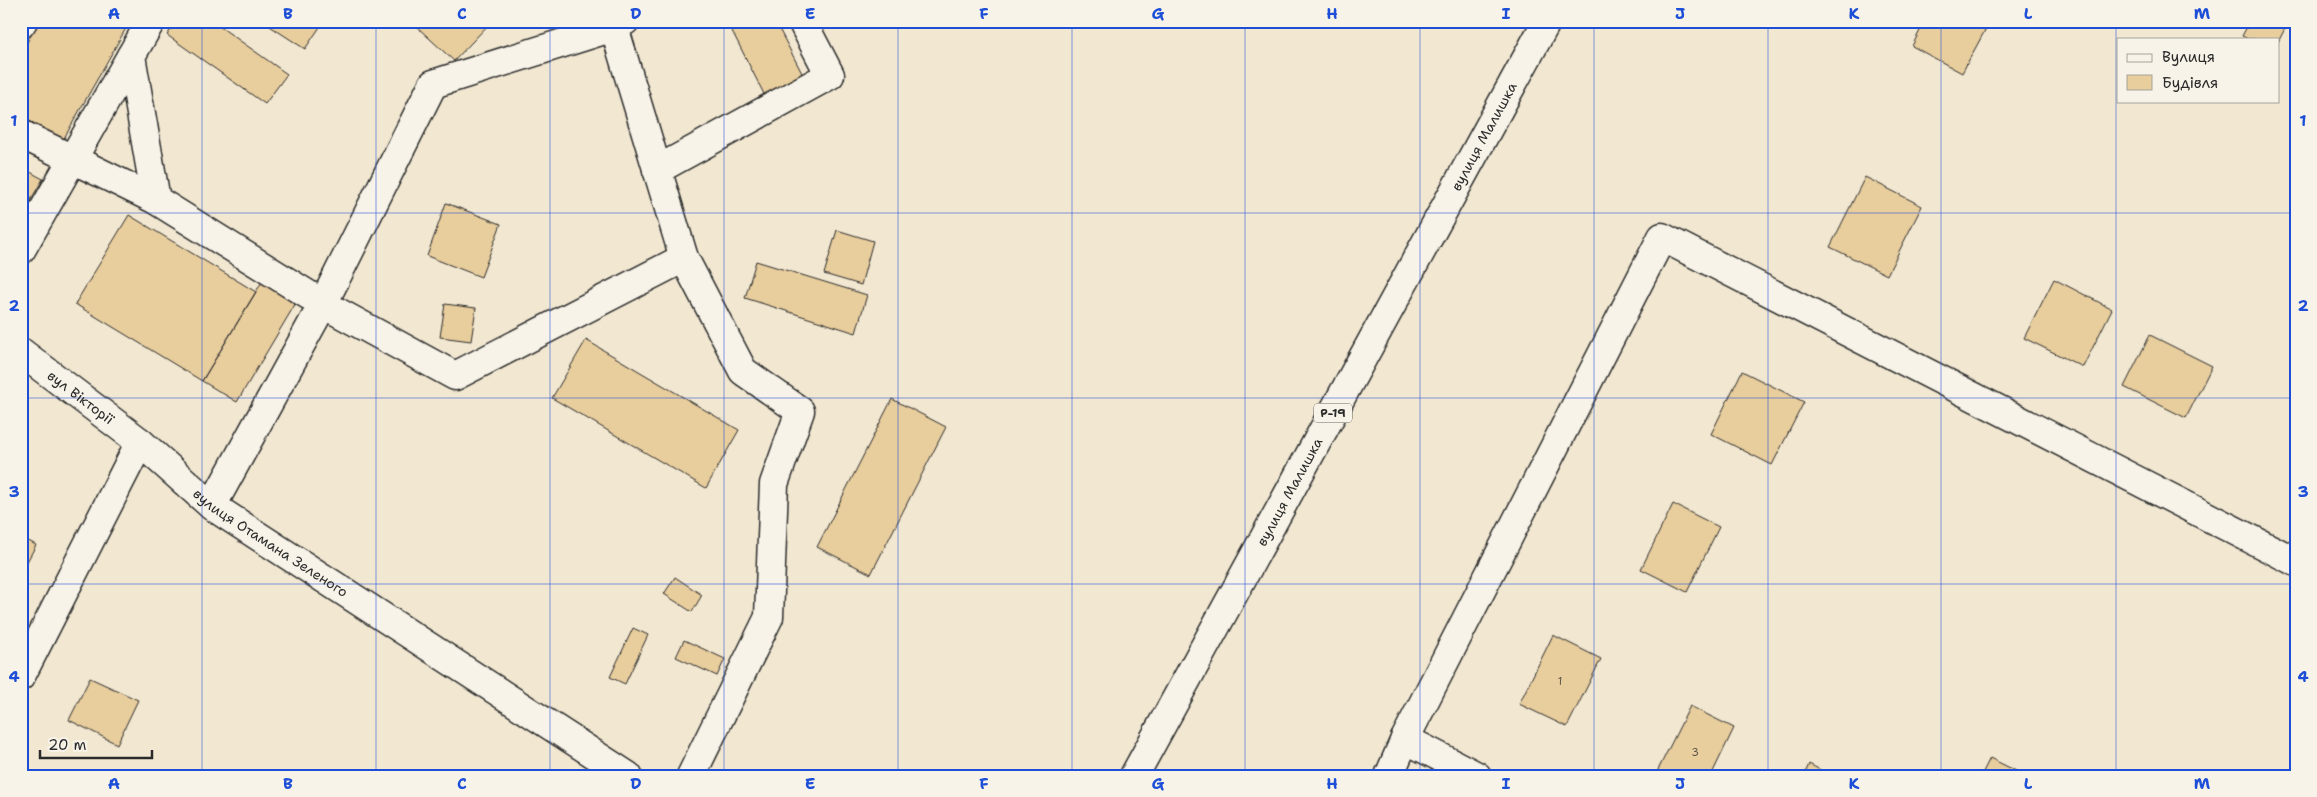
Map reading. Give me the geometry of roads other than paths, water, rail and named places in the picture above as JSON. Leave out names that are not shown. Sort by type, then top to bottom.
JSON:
[{"type":"street","points":[[21,250],[151,21]]},
{"type":"street","name":"вулиця Малишка","points":[[1134,776],[1547,21]]},
{"type":"street","points":[[212,506],[323,304],[433,84],[620,24],[657,170],[684,258],[742,371],[800,411],[774,484],[769,617],[691,776]]},
{"type":"street","points":[[657,170],[830,75],[804,25]]},
{"type":"street","points":[[131,56],[156,200]]},
{"type":"street","points":[[21,134],[156,200],[323,304],[455,376],[684,258]]},
{"type":"street","points":[[1389,776],[1404,739],[1662,237],[2296,562]]},
{"type":"street","name":"вул Вікторії","points":[[21,352],[140,442]]},
{"type":"street","points":[[21,676],[140,442]]},
{"type":"street","name":"вулиця Отамана Зеленого","points":[[140,442],[212,506],[628,776]]},
{"type":"street","points":[[1404,739],[1478,776]]}]
